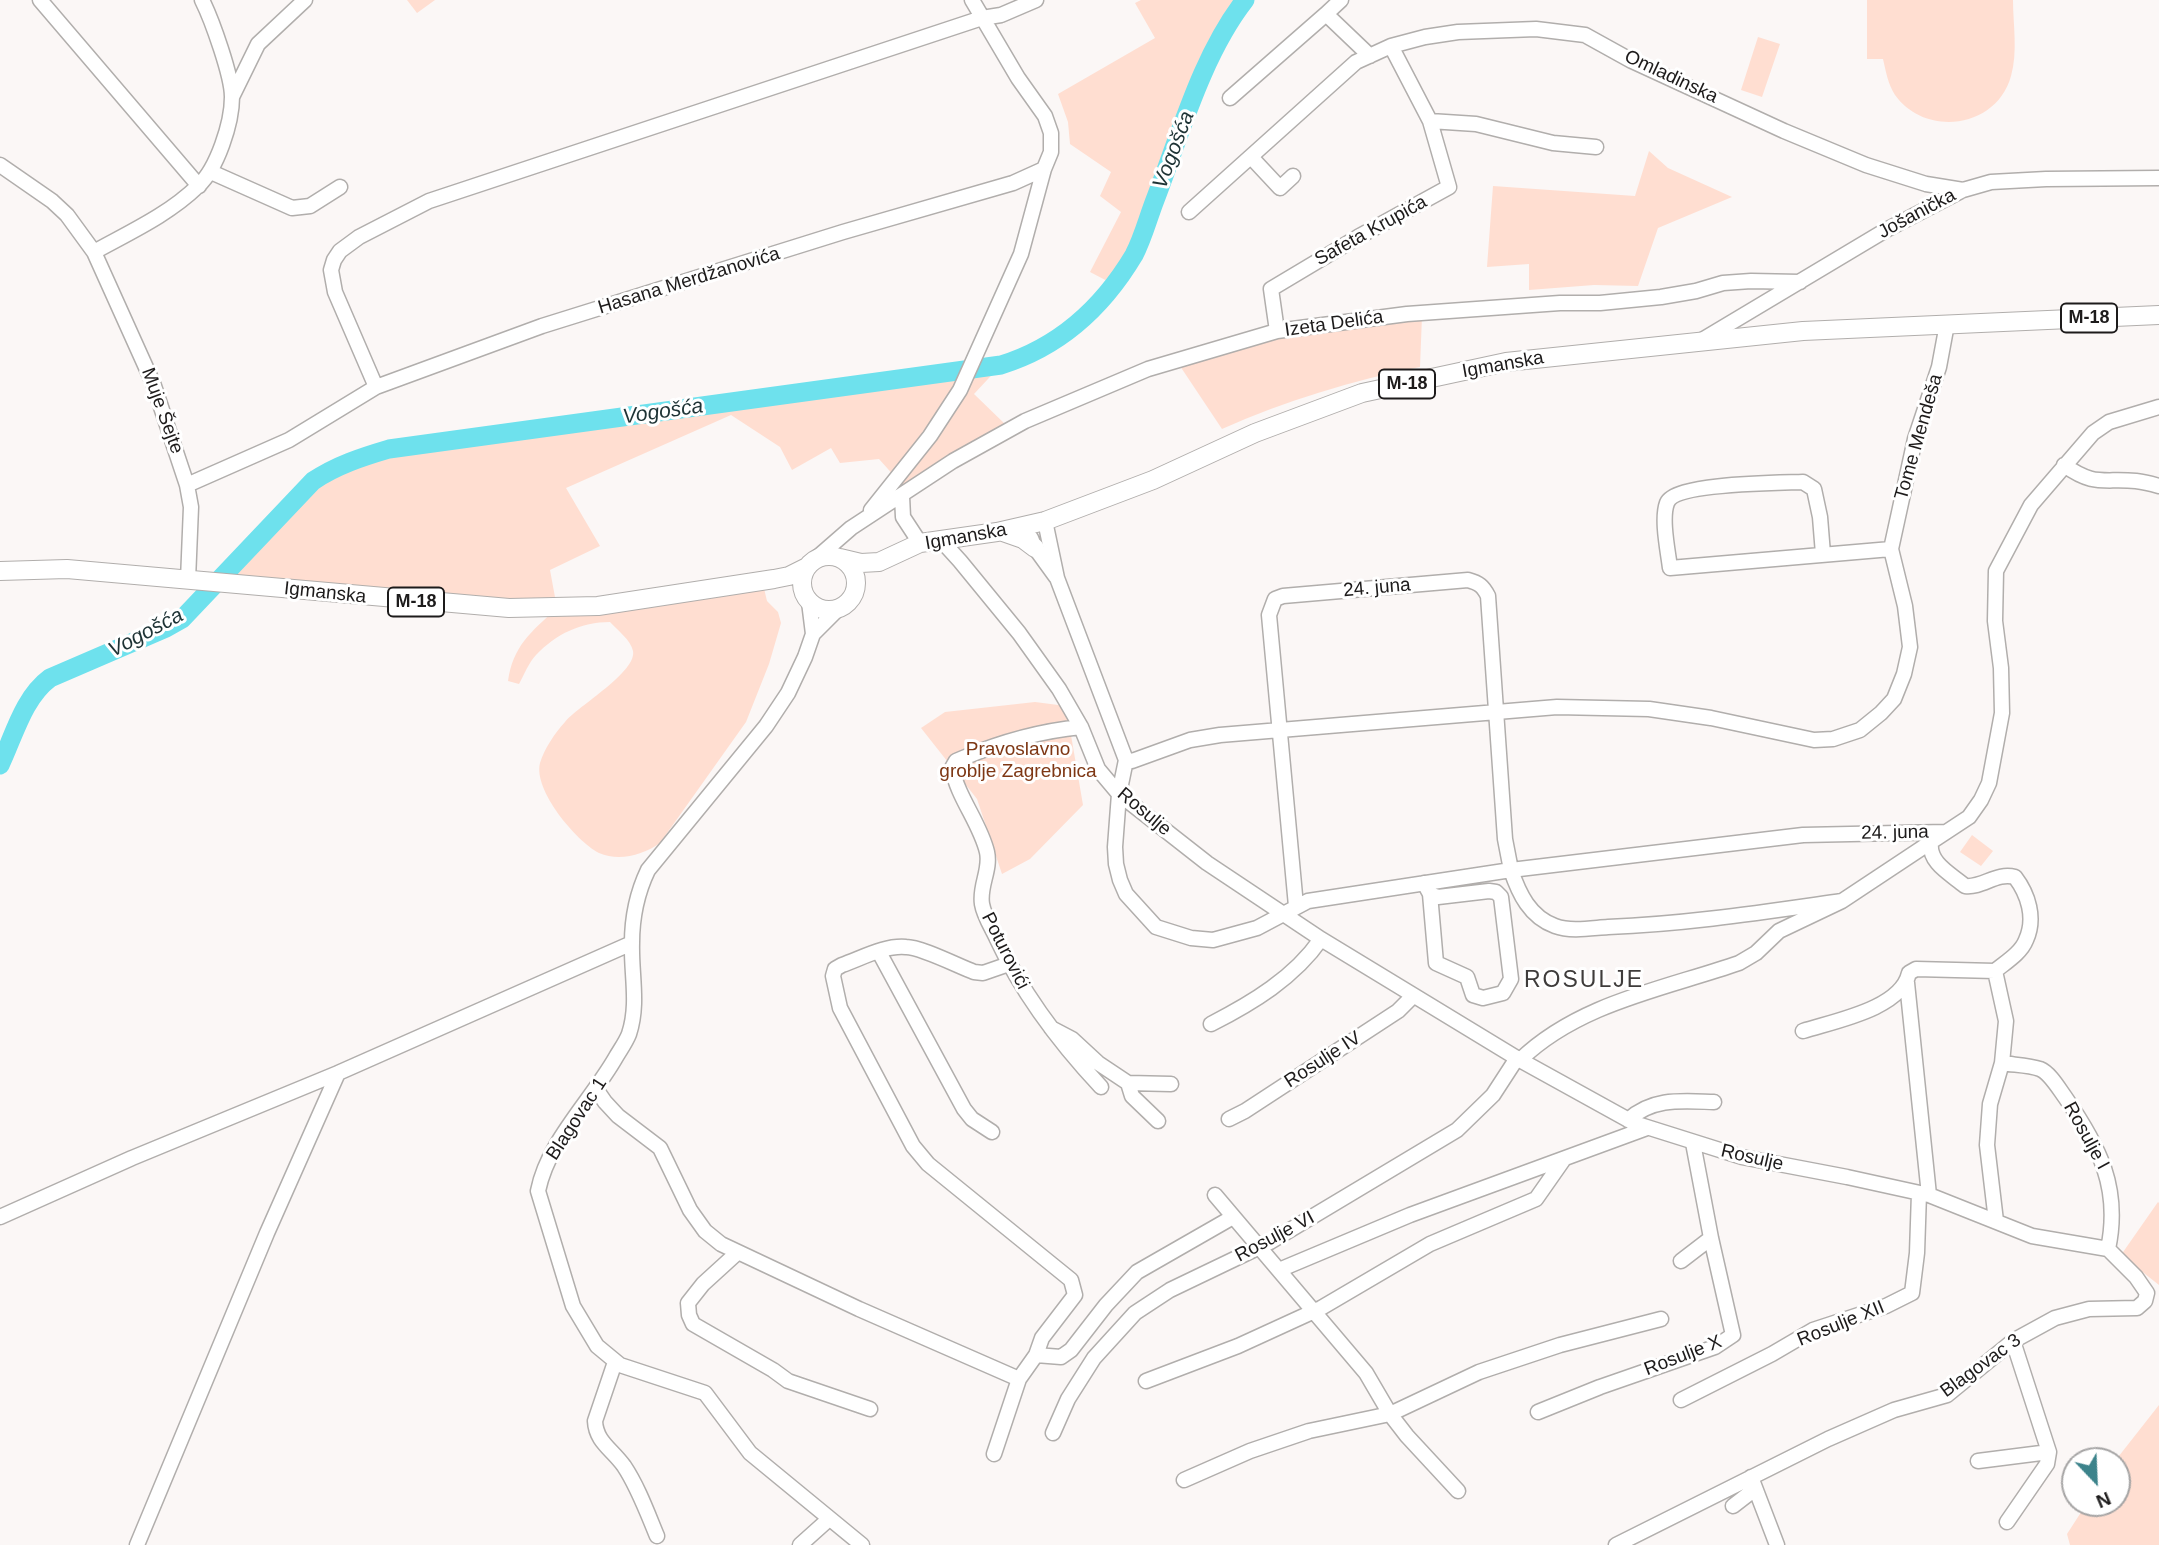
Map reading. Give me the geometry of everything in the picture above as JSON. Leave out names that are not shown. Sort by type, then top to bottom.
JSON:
[{"type":"main road","name":"Igmanska","points":[[839,558],[861,564],[879,562],[920,543],[1045,522],[1153,480],[1255,433],[1362,393],[1506,362],[1803,331],[2159,315]]},
{"type":"main road","points":[[1000,531],[1023,539],[1035,548]]},
{"type":"main road","name":"M-18","points":[[810,564],[829,556],[839,558]]},
{"type":"main road","points":[[839,558],[854,572],[855,591]]},
{"type":"main road","name":"Igmanska","points":[[855,591],[879,562]]},
{"type":"main road","name":"Igmanska","points":[[0,571],[67,569],[425,603],[521,608],[598,606],[774,579],[799,572],[810,564]]},
{"type":"main road","points":[[806,597],[802,583],[810,564]]},
{"type":"main road","points":[[774,579],[796,586],[823,610],[839,608]]},
{"type":"main road","name":"M-18","points":[[839,608],[849,601],[855,591]]},
{"type":"street","points":[[40,0],[199,186]]},
{"type":"street","points":[[202,0],[214,28],[232,97]]},
{"type":"street","points":[[94,252],[169,210],[199,186],[211,172],[225,133],[232,97],[258,44],[305,0]]},
{"type":"street","points":[[864,520],[930,436],[960,390],[1021,254],[1051,152],[1051,133],[1045,116],[1018,78],[972,0]]},
{"type":"street","points":[[376,387],[332,281],[334,260],[340,251],[359,237],[429,201],[982,18],[1004,14],[1035,0]]},
{"type":"street","points":[[1230,98],[1341,0]]},
{"type":"street","points":[[1326,14],[1370,56]]},
{"type":"street","name":"Omladinska","points":[[1189,212],[1356,62],[1391,46],[1425,37],[1458,32],[1536,29],[1585,35],[1632,61],[1784,131],[1866,165],[1927,184],[1963,190]]},
{"type":"street","name":"Safeta Krupića","points":[[1277,331],[1271,289],[1357,237],[1449,187],[1430,121],[1391,46]]},
{"type":"street","points":[[1430,121],[1476,124],[1553,143],[1596,147]]},
{"type":"street","points":[[1251,157],[1280,188],[1293,176]]},
{"type":"street","name":"Muje Šejte","points":[[0,165],[52,201],[67,215],[94,252],[153,383],[187,485],[191,507],[188,580]]},
{"type":"street","name":"Hasana Merdžanovića","points":[[187,485],[289,440],[376,387],[542,326],[843,232],[1013,183],[1044,169]]},
{"type":"street","points":[[211,172],[292,208],[310,206],[340,187]]},
{"type":"street","name":"Jošanička","points":[[1702,340],[1886,230],[1963,190],[1991,182],[2159,178]]},
{"type":"street","name":"Izeta Delića","points":[[810,564],[851,528],[953,461],[1025,421],[1148,369],[1277,331],[1407,314],[1661,298],[1723,283],[1800,282]]},
{"type":"street","name":"Tome Mendeša","points":[[1496,712],[1557,707],[1649,709],[1711,718],[1814,740],[1833,739],[1867,726],[1894,699],[1904,674],[1910,647],[1905,606],[1891,549],[1914,439],[1939,367],[1947,324]]},
{"type":"street","points":[[1519,1059],[1538,1042],[1573,1020],[1739,963],[1756,953],[1779,931],[1842,901],[1969,817],[1989,782],[2002,713],[2001,668],[1995,621],[1996,571],[2031,505],[2093,433],[2109,422],[2159,407]]},
{"type":"street","points":[[2064,465],[2080,476],[2098,482],[2136,481],[2159,486]]},
{"type":"street","points":[[1823,554],[1820,517],[1814,489],[1803,482],[1692,489],[1672,495],[1666,505],[1664,515],[1670,568],[1891,549]]},
{"type":"street","points":[[902,496],[903,517],[920,543]]},
{"type":"street","points":[[1045,522],[1057,578],[1126,760],[1119,794],[1115,847],[1119,880],[1126,894],[1156,927],[1191,938],[1213,940],[1257,928],[1308,901],[1427,888],[1511,870]]},
{"type":"street","points":[[1027,526],[1035,548],[1057,578]]},
{"type":"street","points":[[839,539],[839,558]]},
{"type":"street","name":"Rosulje","points":[[940,539],[1018,633],[1059,689],[1081,727],[1098,769],[1119,794],[1208,863],[1321,939],[1519,1059],[1647,1128],[1742,1157],[1924,1194],[1996,1222]]},
{"type":"street","name":"24. juna","points":[[1279,729],[1269,615],[1275,599],[1283,596],[1468,580],[1477,582],[1488,596],[1505,839],[1519,893],[1538,917],[1557,927],[1657,925],[1842,901]]},
{"type":"street","name":"Blagovac 1","points":[[806,597],[813,620],[813,634],[788,693],[766,726],[648,870],[639,889],[632,943],[635,998],[628,1036],[552,1153],[538,1191],[573,1306],[597,1346],[615,1362],[705,1393],[750,1453],[862,1545]]},
{"type":"street","points":[[813,634],[839,608]]},
{"type":"street","points":[[1126,760],[1132,761],[1190,740],[1279,729],[1337,727],[1496,712]]},
{"type":"street","name":"Poturovići","points":[[1081,727],[1053,730],[1003,743],[956,761],[952,768],[985,846],[988,866],[981,896],[983,907],[1009,964],[1047,1026],[1101,1087]]},
{"type":"street","points":[[1279,729],[1296,906]]},
{"type":"street","name":"24. juna","points":[[1511,870],[1803,835],[1945,832]]},
{"type":"street","points":[[1924,1194],[1907,983],[1909,973],[1916,969],[1995,971],[2016,954],[2027,939],[2031,915],[2025,890],[2015,877],[1998,876],[1970,887],[1965,886],[1936,863],[1929,850],[1931,842]]},
{"type":"street","points":[[1427,888],[1438,897],[1489,891],[1496,892],[1501,897],[1511,979],[1503,993],[1483,998],[1473,995],[1467,977],[1436,962],[1427,888]]},
{"type":"street","points":[[1211,1024],[1270,989],[1294,970],[1321,939]]},
{"type":"street","points":[[0,1217],[132,1158],[338,1073],[632,943]]},
{"type":"street","points":[[993,1454],[1019,1379],[1036,1355],[1042,1338],[1075,1295],[1075,1289],[1071,1280],[928,1164],[913,1146],[840,1008],[832,976],[835,969],[896,947],[908,947],[974,972],[983,973],[1009,964]]},
{"type":"street","points":[[879,952],[964,1109],[972,1119],[992,1132]]},
{"type":"street","points":[[1995,971],[2007,1021],[2002,1063],[1990,1104],[1987,1145],[1996,1222],[2032,1236],[2108,1249]]},
{"type":"street","points":[[1803,1031],[1881,1006],[1907,983]]},
{"type":"street","name":"Rosulje IV","points":[[1229,1119],[1398,1011],[1413,996]]},
{"type":"street","points":[[1047,1026],[1072,1039],[1098,1063],[1128,1083],[1171,1084]]},
{"type":"street","name":"Rosulje VI","points":[[1053,1433],[1068,1399],[1094,1358],[1135,1313],[1170,1290],[1258,1248],[1457,1130],[1493,1095],[1519,1059]]},
{"type":"street","name":"Rosulje I","points":[[2002,1063],[2042,1069],[2082,1121],[2107,1174],[2114,1224],[2108,1249]]},
{"type":"street","points":[[137,1545],[267,1233],[338,1073]]},
{"type":"street","points":[[1128,1083],[1132,1097],[1158,1121]]},
{"type":"street","points":[[596,1089],[618,1116],[660,1148],[690,1210],[705,1231],[737,1253],[1019,1379]]},
{"type":"street","points":[[1628,1120],[1655,1104],[1676,1100],[1714,1102]]},
{"type":"street","points":[[1279,1270],[1410,1215],[1647,1128]]},
{"type":"street","name":"Rosulje X","points":[[1538,1412],[1715,1347],[1733,1335],[1693,1143]]},
{"type":"street","points":[[1146,1381],[1238,1346],[1313,1311],[1430,1244],[1536,1199],[1564,1159]]},
{"type":"street","name":"Rosulje XII","points":[[1681,1400],[1813,1330],[1886,1306],[1912,1293],[1924,1194]]},
{"type":"street","points":[[1215,1195],[1366,1373],[1390,1413],[1435,1468],[1458,1491]]},
{"type":"street","points":[[1036,1355],[1061,1357],[1071,1350],[1106,1305],[1137,1272],[1233,1217]]},
{"type":"street","points":[[1681,1261],[1711,1238]]},
{"type":"street","name":"Blagovac 3","points":[[1616,1545],[1753,1483],[1894,1410],[1947,1395],[2013,1340],[2055,1318],[2090,1309],[2141,1307],[2147,1297],[2142,1285],[2108,1249]]},
{"type":"street","points":[[737,1253],[703,1284],[688,1303],[693,1324],[774,1370],[788,1381],[870,1409]]},
{"type":"street","points":[[1184,1480],[1250,1451],[1298,1435],[1390,1413],[1479,1372],[1560,1345],[1661,1319]]},
{"type":"street","points":[[2007,1522],[2047,1464],[2049,1452],[2013,1340]]},
{"type":"street","points":[[615,1362],[594,1421],[595,1429],[601,1442],[627,1471],[657,1536]]},
{"type":"street","points":[[1978,1461],[2049,1452]]},
{"type":"street","points":[[1733,1506],[1753,1483],[1777,1545]]},
{"type":"street","points":[[800,1545],[829,1519]]},
{"type":"green space","points":[[407,0],[435,0],[417,13]]},
{"type":"green space","points":[[1141,0],[1245,0],[1217,44],[1135,253],[1113,284],[1090,272],[1121,212],[1100,196],[1111,172],[1070,144],[1068,122],[1058,94],[1155,38],[1135,3]]},
{"type":"green space","points":[[1867,0],[2013,0],[2014,57],[2011,76],[2003,94],[1991,107],[1976,116],[1959,121],[1942,122],[1908,109],[1893,91],[1883,59],[1867,59]]},
{"type":"green space","points":[[1758,37],[1780,44],[1762,97],[1741,90]]},
{"type":"green space","points":[[1649,151],[1668,168],[1732,197],[1658,228],[1638,286],[1594,285],[1529,290],[1529,264],[1487,267],[1493,186],[1635,196]]},
{"type":"green space","points":[[1422,316],[1420,367],[1320,392],[1222,429],[1176,360],[1232,344]]},
{"type":"green space","points":[[1001,365],[974,394],[1006,425],[869,516],[896,478],[879,459],[840,463],[831,448],[792,470],[780,447],[731,415],[566,488],[600,546],[550,570],[557,608],[762,580],[767,601],[778,612],[781,623],[769,664],[746,722],[660,843],[639,854],[607,856],[590,847],[558,814],[543,787],[540,774],[544,752],[561,726],[617,678],[632,659],[630,643],[610,622],[579,627],[552,641],[533,658],[519,684],[508,681],[514,658],[524,640],[556,609],[218,582],[313,481],[359,458],[389,449]]},
{"type":"green space","name":"Pravoslavno groblje Zagrebnica","points":[[1035,702],[1066,706],[1083,805],[1030,859],[1002,874],[977,799],[921,728],[945,712]]},
{"type":"green space","points":[[1972,835],[1993,851],[1981,866],[1960,852]]},
{"type":"green space","points":[[2159,1203],[2159,1285],[2121,1255]]},
{"type":"green space","points":[[2159,1405],[2159,1545],[2070,1545],[2067,1534],[2078,1517],[2131,1517],[2131,1447],[2126,1447]]},
{"type":"waterway","name":"Vogošća","points":[[0,765],[26,707],[50,678],[182,619],[313,481],[350,462],[389,449],[1001,365],[1042,348],[1078,323],[1094,308],[1134,255],[1204,70],[1216,45],[1245,0]]},
{"type":"district","name":"ROSULJE","points":[[1584,981]]}]
